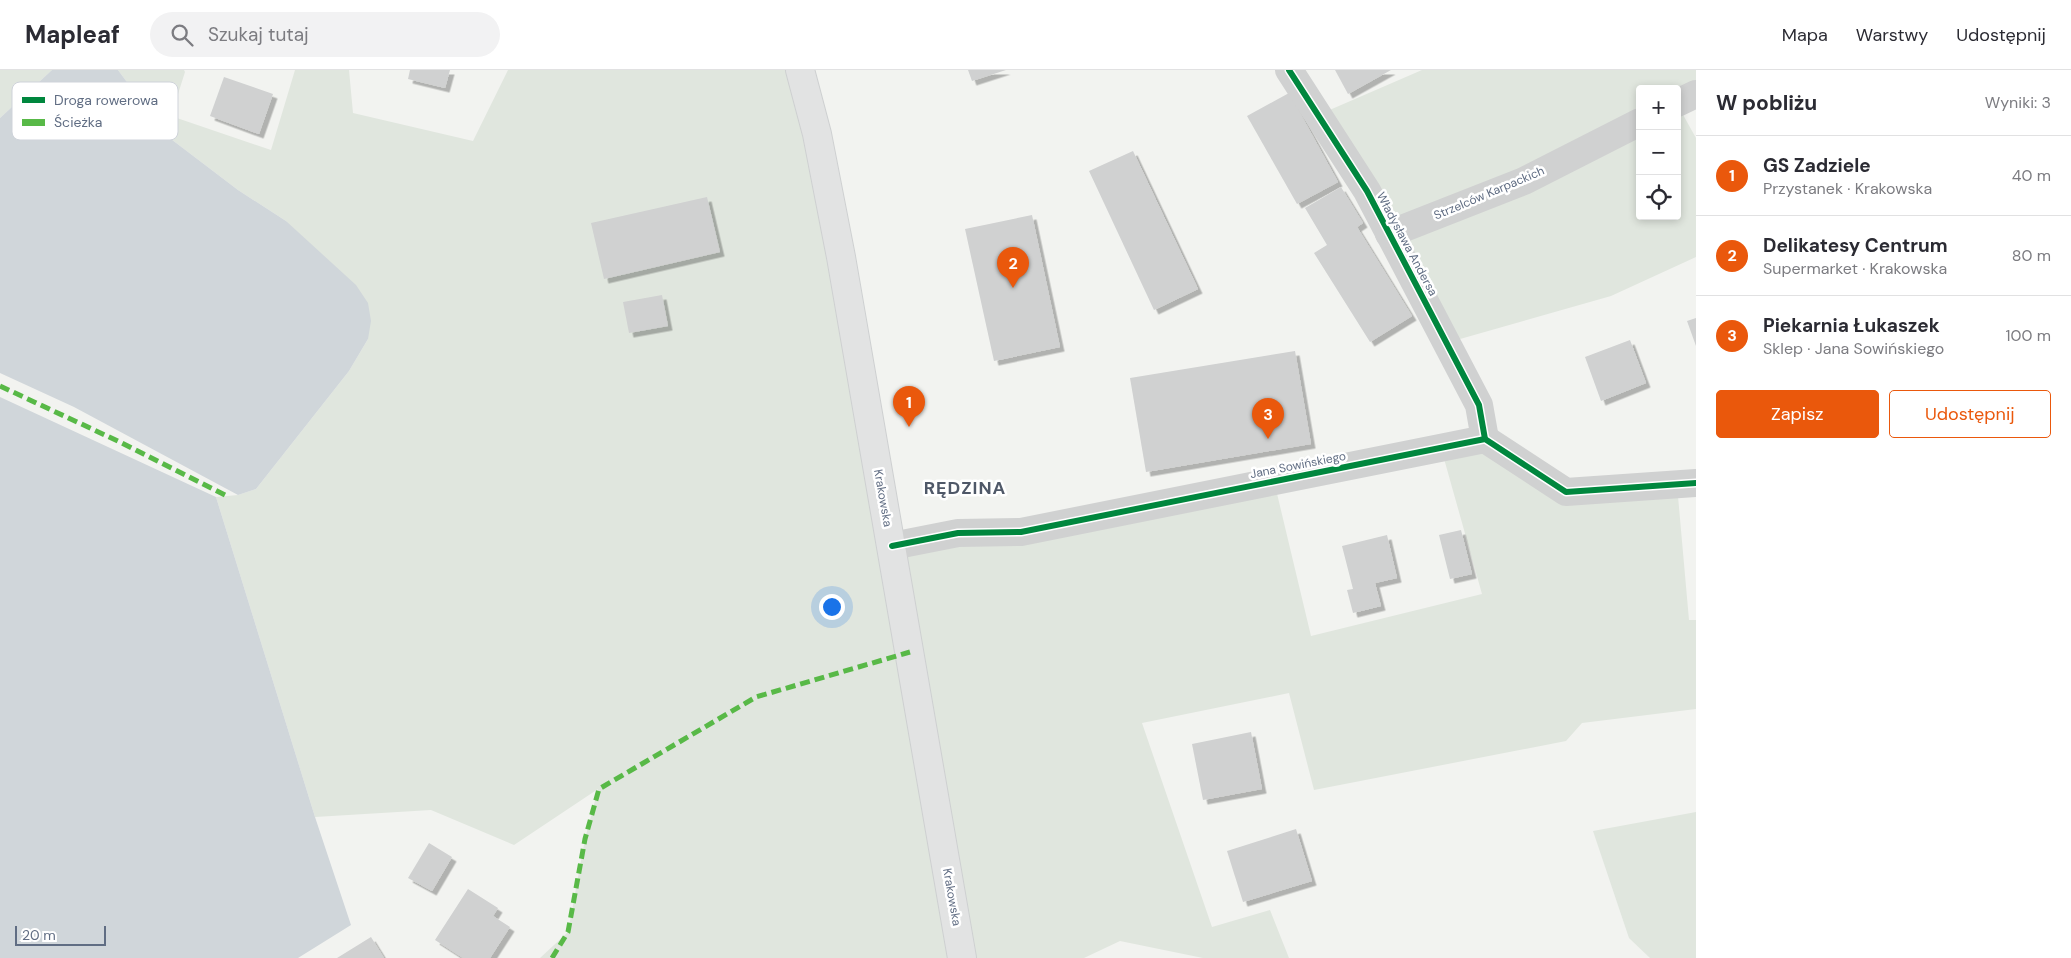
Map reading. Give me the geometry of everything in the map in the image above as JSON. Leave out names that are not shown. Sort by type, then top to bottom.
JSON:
[{"type":"main road","name":"Krakowska","points":[[800,70],[817,134],[841,257],[962,958]]},
{"type":"street","name":"Władysława Andersa","points":[[1289,70],[1367,191],[1479,405],[1485,439]]},
{"type":"street","points":[[1681,100],[1696,94]]},
{"type":"street","name":"Strzelców Karpackich","points":[[1389,234],[1524,181],[1636,124]]},
{"type":"street","name":"Jana Sowińskiego","points":[[892,546],[958,533],[1021,532],[1485,439]]},
{"type":"street","points":[[1485,439],[1566,492],[1696,483]]},
{"type":"shaded area","points":[[0,70],[52,70],[39,82],[12,82],[12,107],[0,118]]},
{"type":"shaded area","points":[[52,70],[118,70],[127,82],[39,82]]},
{"type":"shaded area","points":[[118,70],[184,70],[185,72],[178,94],[178,82],[127,82]]},
{"type":"shaded area","points":[[295,70],[349,70],[353,113],[473,141],[508,70],[800,70],[892,546],[1274,481],[1311,636],[1482,594],[1441,448],[1485,439],[1566,491],[1677,485],[1689,620],[1696,620],[1696,709],[1582,723],[1566,741],[1314,790],[1289,693],[1142,723],[1212,927],[1270,910],[1289,958],[1203,958],[1120,941],[1084,958],[540,958],[568,932],[585,839],[598,789],[514,845],[431,810],[315,817],[216,497],[238,495],[256,489],[349,371],[368,339],[286,221],[238,190],[172,140],[178,140],[178,118],[271,150]]},
{"type":"shaded area","points":[[1422,70],[1696,70],[1696,94],[1681,90],[1681,85],[1636,85],[1636,220],[1681,220],[1681,111],[1696,138],[1696,257],[1611,296],[1446,343],[1318,115]]},
{"type":"shaded area","points":[[12,107],[12,140],[172,140],[238,190],[286,221],[356,285],[368,303],[371,321],[368,339],[349,371],[256,489],[238,495],[74,407],[0,373],[0,118]]},
{"type":"shaded area","points":[[0,397],[216,497],[315,817],[351,925],[298,958],[0,958]]},
{"type":"shaded area","points":[[1696,812],[1696,958],[1650,958],[1629,938],[1593,831]]},
{"type":"building","points":[[410,70],[450,70],[445,88],[408,79]]},
{"type":"building","points":[[968,70],[1006,70],[972,81]]},
{"type":"building","points":[[1335,70],[1391,70],[1348,94]]},
{"type":"building","points":[[224,77],[273,94],[259,134],[210,116]]},
{"type":"building","points":[[1289,93],[1338,182],[1297,204],[1247,116]]},
{"type":"building","points":[[1133,151],[1198,289],[1154,310],[1089,171]]},
{"type":"building","points":[[1341,187],[1363,223],[1357,227],[1412,316],[1370,342],[1314,253],[1327,245],[1305,208]]},
{"type":"building","points":[[707,197],[720,252],[604,279],[591,223]]},
{"type":"building","points":[[1032,215],[1060,347],[994,361],[965,229]]},
{"type":"building","points":[[662,295],[668,326],[629,333],[623,302]]},
{"type":"building","points":[[1696,318],[1696,346],[1687,321]]},
{"type":"building","points":[[1630,340],[1646,383],[1601,401],[1585,357]]},
{"type":"building","points":[[1295,351],[1311,444],[1146,472],[1130,378]]},
{"type":"building","points":[[1461,530],[1472,574],[1450,579],[1439,535]]},
{"type":"building","points":[[1387,535],[1397,578],[1375,583],[1381,606],[1353,613],[1347,590],[1353,589],[1342,546]]},
{"type":"building","points":[[1251,732],[1262,789],[1203,800],[1192,744]]},
{"type":"building","points":[[1296,829],[1312,881],[1243,902],[1227,851]]},
{"type":"building","points":[[429,843],[452,857],[432,891],[408,878]]},
{"type":"building","points":[[468,889],[498,908],[493,916],[510,927],[490,958],[463,958],[435,940]]},
{"type":"building","points":[[371,937],[384,958],[337,958]]},
{"type":"marked path","points":[[0,386],[122,443],[227,496]]},
{"type":"marked path","points":[[552,958],[568,932],[585,839],[599,789],[756,697],[910,652]]},
{"type":"cycle path","points":[[1289,70],[1367,191],[1479,405],[1485,439]]},
{"type":"cycle path","points":[[892,546],[958,533],[1021,532],[1485,439],[1566,492],[1696,483]]},
{"type":"place","name":"Delikatesy Centrum","points":[[1013,288]]},
{"type":"place","name":"GS Zadziele","points":[[909,427]]},
{"type":"place","name":"Piekarnia Łukaszek","points":[[1268,439]]},
{"type":"district","name":"RĘDZINA","points":[[965,488]]}]
